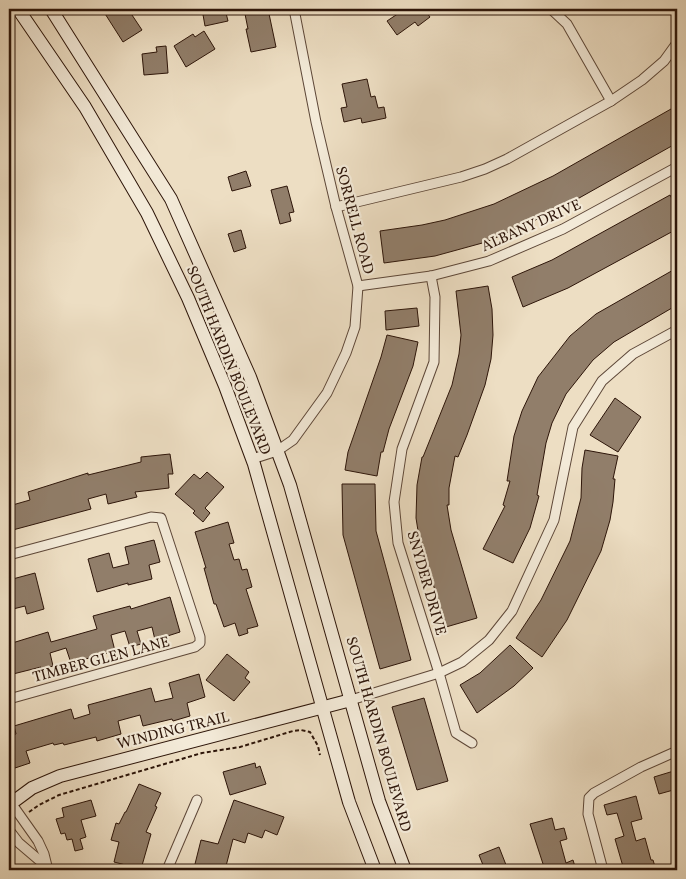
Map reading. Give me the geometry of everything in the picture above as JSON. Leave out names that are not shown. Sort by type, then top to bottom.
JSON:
[{"type":"main road","name":"SOUTH HARDIN BOULEVARD","points":[[18,9],[85,107],[147,213],[188,298],[225,386],[252,459],[349,802],[375,870]]},
{"type":"main road","name":"SOUTH HARDIN BOULEVARD","points":[[51,9],[171,199],[250,378],[297,510],[379,801],[405,870]]},
{"type":"main road","name":"WINDING TRAIL","points":[[10,803],[32,788],[60,776],[351,700]]},
{"type":"street","name":"SORRELL ROAD","points":[[252,459],[277,451],[293,440],[330,385],[346,354],[355,326],[358,286],[336,207],[316,122],[294,9]]},
{"type":"street","points":[[551,9],[567,24],[611,101]]},
{"type":"street","points":[[336,207],[461,177],[507,159],[611,101],[642,80],[655,70],[677,43]]},
{"type":"street","name":"ALBANY DRIVE","points":[[358,286],[431,276],[489,261],[563,229],[677,167]]},
{"type":"street","name":"SNYDER DRIVE","points":[[431,276],[435,297],[434,362],[402,449],[394,502],[398,543],[456,733],[472,743]]},
{"type":"street","points":[[351,700],[439,673],[462,662],[489,640],[512,611],[554,520],[573,427],[602,381],[633,354],[677,330]]},
{"type":"street","name":"TIMBER GLEN LANE","points":[[9,555],[151,517],[161,518],[200,637],[200,643],[195,647],[9,699]]},
{"type":"street","points":[[603,870],[588,814],[589,798],[594,793],[641,767],[677,751]]},
{"type":"street","points":[[167,870],[197,800]]},
{"type":"street","points":[[10,803],[38,841],[44,854],[47,868]]},
{"type":"street","points":[[9,830],[19,843],[47,868]]},
{"type":"path","points":[[21,818],[39,804],[59,795],[202,753],[240,747],[293,731],[310,732],[318,746],[320,755]]},
{"type":"building","points":[[102,9],[128,9],[142,30],[123,42]]},
{"type":"building","points":[[202,9],[225,9],[228,21],[205,26]]},
{"type":"building","points":[[244,9],[268,9],[276,47],[251,52]]},
{"type":"building","points":[[405,9],[424,9],[430,17],[418,26],[415,22],[397,35],[387,21]]},
{"type":"building","points":[[204,31],[215,49],[186,67],[174,46],[193,34],[195,37]]},
{"type":"building","points":[[166,46],[168,73],[144,75],[142,54],[157,52],[156,47]]},
{"type":"building","points":[[367,79],[371,97],[375,96],[378,108],[384,107],[386,118],[362,123],[361,118],[344,122],[341,108],[347,107],[342,84]]},
{"type":"building","points":[[671,109],[677,120],[677,143],[572,202],[486,242],[435,256],[384,263],[380,231],[445,220],[494,204],[553,176]]},
{"type":"building","points":[[246,171],[251,186],[232,191],[228,177]]},
{"type":"building","points":[[287,186],[294,212],[289,213],[291,221],[280,224],[271,190]]},
{"type":"building","points":[[670,195],[677,208],[677,229],[568,288],[523,307],[512,277],[552,260]]},
{"type":"building","points":[[241,230],[246,248],[234,252],[228,234]]},
{"type":"building","points":[[675,269],[677,274],[677,305],[614,342],[593,360],[566,394],[552,423],[546,443],[537,495],[539,496],[530,528],[513,563],[483,549],[505,506],[503,505],[510,481],[507,481],[514,436],[522,411],[538,377],[570,336],[596,314]]},
{"type":"building","points":[[488,286],[492,309],[493,335],[491,359],[485,385],[467,435],[458,457],[455,456],[449,488],[449,505],[447,505],[451,530],[477,618],[446,627],[419,537],[416,518],[417,485],[422,457],[452,385],[459,354],[461,335],[456,291]]},
{"type":"building","points":[[417,308],[419,326],[386,330],[385,311]]},
{"type":"building","points":[[387,335],[418,342],[413,366],[389,429],[383,452],[381,452],[377,476],[345,470],[348,452]]},
{"type":"building","points":[[615,398],[641,417],[618,452],[590,435]]},
{"type":"building","points":[[585,450],[618,456],[613,479],[615,479],[610,520],[601,551],[567,620],[542,657],[516,638],[541,600],[570,541],[581,498]]},
{"type":"building","points":[[170,454],[173,474],[168,474],[169,488],[135,492],[137,497],[108,504],[106,494],[88,499],[91,509],[9,531],[9,506],[30,500],[28,492],[88,473],[88,475],[141,462],[141,457]]},
{"type":"building","points":[[207,472],[224,487],[205,508],[210,513],[203,522],[193,513],[195,511],[175,494],[194,474],[200,479]]},
{"type":"building","points":[[342,484],[375,484],[376,531],[411,660],[380,669],[343,535]]},
{"type":"building","points":[[228,522],[234,543],[229,544],[234,560],[239,559],[242,570],[247,569],[252,587],[246,589],[258,626],[247,629],[248,633],[239,636],[235,623],[224,627],[216,604],[214,604],[195,532]]},
{"type":"building","points":[[154,540],[160,562],[149,565],[152,579],[128,585],[128,583],[97,592],[88,559],[109,553],[113,568],[129,564],[125,547]]},
{"type":"building","points":[[35,573],[44,609],[27,614],[25,606],[9,610],[9,580]]},
{"type":"building","points":[[170,597],[180,632],[155,640],[152,627],[137,631],[141,644],[130,647],[125,631],[111,635],[115,651],[71,663],[66,648],[50,653],[53,666],[41,670],[41,667],[9,675],[9,644],[48,632],[51,642],[97,629],[93,616],[130,606],[131,609]]},
{"type":"building","points":[[510,645],[533,668],[514,686],[477,713],[460,685],[480,673]]},
{"type":"building","points":[[227,654],[249,672],[245,678],[250,682],[234,701],[206,680]]},
{"type":"building","points":[[199,674],[205,697],[187,703],[190,716],[143,726],[140,715],[118,721],[121,734],[97,741],[96,737],[64,745],[63,743],[54,745],[53,743],[26,751],[30,763],[15,768],[9,747],[9,736],[16,734],[14,726],[71,709],[74,719],[90,714],[88,705],[151,688],[155,702],[173,698],[169,683]]},
{"type":"building","points":[[424,698],[448,781],[417,790],[392,707]]},
{"type":"building","points":[[255,763],[256,768],[260,766],[266,784],[230,795],[223,772]]},
{"type":"building","points":[[677,770],[677,789],[659,794],[654,777]]},
{"type":"building","points":[[139,784],[161,793],[146,832],[151,834],[141,869],[114,862],[119,842],[111,840],[116,823],[119,824]]},
{"type":"building","points":[[636,796],[642,819],[631,822],[636,841],[645,838],[656,870],[624,870],[615,839],[624,836],[617,813],[607,815],[604,805]]},
{"type":"building","points":[[91,800],[96,816],[81,820],[86,837],[80,839],[83,849],[75,851],[72,839],[67,840],[65,833],[61,834],[56,819],[64,817],[62,808]]},
{"type":"building","points":[[234,800],[284,817],[277,835],[265,830],[262,838],[248,833],[245,843],[233,839],[225,870],[194,868],[201,840],[218,844]]},
{"type":"building","points":[[552,818],[555,830],[564,828],[567,839],[560,841],[566,863],[573,860],[576,870],[545,870],[530,824]]},
{"type":"building","points":[[499,847],[508,870],[485,870],[479,855]]}]
